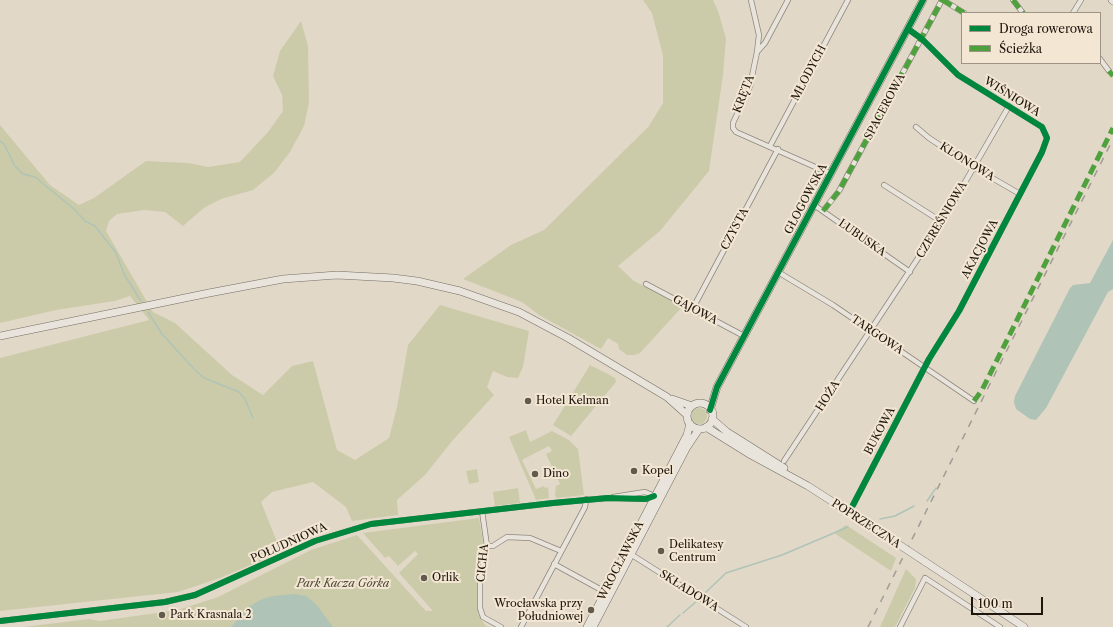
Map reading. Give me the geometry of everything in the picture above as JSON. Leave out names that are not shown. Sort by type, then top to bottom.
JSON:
[{"type":"main road","name":"GŁOGOWSKA","points":[[710,410],[717,387],[923,0]]},
{"type":"main road","points":[[0,336],[283,279],[337,275],[393,278],[417,281],[460,291],[519,312],[568,338],[667,397],[692,406],[702,404],[710,410],[712,419],[692,438],[657,497]]},
{"type":"main road","name":"GŁOGOWSKA","points":[[702,404],[717,387]]},
{"type":"main road","points":[[657,497],[687,435],[690,424],[687,415],[667,397]]},
{"type":"main road","points":[[687,415],[692,406]]},
{"type":"main road","name":"POPRZECZNA","points":[[712,419],[727,432],[1024,627]]},
{"type":"main road","points":[[690,424],[703,428]]},
{"type":"main road","name":"POPRZECZNA","points":[[703,428],[808,486]]},
{"type":"main road","name":"WROCŁAWSKA","points":[[593,627],[623,557],[648,508],[657,497]]},
{"type":"main road","name":"WROCŁAWSKA","points":[[587,627],[632,555],[657,497]]},
{"type":"street","name":"KRĘTA","points":[[751,0],[759,35],[757,52],[750,86],[733,123],[733,128],[736,132],[778,149],[831,174]]},
{"type":"street","points":[[757,52],[765,43],[788,0]]},
{"type":"street","name":"MŁODYCH","points":[[770,146],[848,0]]},
{"type":"street","points":[[942,0],[962,12]]},
{"type":"street","name":"SPACEROWA","points":[[823,211],[839,191],[942,0]]},
{"type":"street","points":[[1013,0],[1022,12]]},
{"type":"street","points":[[1074,12],[1082,0]]},
{"type":"street","name":"WIŚNIOWA","points":[[908,29],[922,38],[958,75],[1042,127],[1047,138]]},
{"type":"street","points":[[1101,60],[1109,71]]},
{"type":"street","name":"CZEREŚNIOWA","points":[[871,330],[942,222],[1008,106]]},
{"type":"street","name":"KLONOWA","points":[[916,127],[928,138],[973,167],[1020,194]]},
{"type":"street","name":"AKACJOWA","points":[[925,367],[959,310],[1042,152],[1047,138]]},
{"type":"street","name":"CZYSTA","points":[[693,308],[778,149]]},
{"type":"street","points":[[884,185],[942,222]]},
{"type":"street","name":"LUBUSKA","points":[[814,205],[910,272]]},
{"type":"street","name":"TARGOWA","points":[[778,272],[871,330],[974,401]]},
{"type":"street","name":"GAJOWA","points":[[646,284],[744,336]]},
{"type":"street","name":"HOŻA","points":[[784,461],[871,330]]},
{"type":"street","name":"BUKOWA","points":[[853,505],[925,367]]},
{"type":"street","name":"POŁUDNIOWA","points":[[608,498],[645,492],[657,497]]},
{"type":"street","name":"POŁUDNIOWA","points":[[0,622],[181,599],[208,591],[315,541],[354,528],[388,521],[586,499],[644,499],[657,497]]},
{"type":"street","points":[[521,627],[585,507],[586,499]]},
{"type":"street","points":[[644,499],[648,508]]},
{"type":"street","name":"CICHA","points":[[482,511],[486,546],[480,578],[480,608],[483,617],[501,627]]},
{"type":"street","points":[[486,546],[493,546],[507,537],[530,538],[561,551]]},
{"type":"street","points":[[623,557],[632,555],[632,540]]},
{"type":"street","name":"SKŁADOWA","points":[[632,555],[746,627]]},
{"type":"street","points":[[554,564],[608,593]]},
{"type":"street","points":[[900,627],[924,578],[1000,627]]},
{"type":"green space","points":[[643,0],[713,0],[726,38],[723,75],[709,171],[660,231],[618,266],[634,281],[683,306],[640,353],[627,355],[619,349],[618,344],[608,338],[601,349],[539,315],[522,302],[463,279],[511,245],[544,230],[649,126],[663,103],[663,56],[652,13]]},
{"type":"green space","points":[[301,21],[308,46],[309,103],[304,126],[290,152],[274,173],[253,190],[221,199],[204,208],[183,226],[165,212],[144,210],[117,214],[109,221],[106,231],[153,312],[175,323],[232,375],[263,395],[292,366],[313,361],[337,450],[355,460],[389,438],[397,407],[408,345],[440,305],[529,331],[523,367],[518,378],[507,377],[493,371],[487,387],[494,395],[453,440],[425,475],[397,500],[398,515],[352,521],[346,507],[313,482],[272,492],[261,502],[281,552],[220,578],[178,592],[0,611],[0,358],[149,320],[130,296],[115,301],[56,310],[0,323],[0,125],[50,185],[79,205],[94,198],[146,161],[189,163],[208,167],[240,162],[268,132],[283,111],[282,95],[273,76],[280,51]]},
{"type":"green space","points":[[590,365],[615,378],[616,382],[571,436],[553,425]]},
{"type":"green space","points":[[696,408],[702,408],[707,413],[705,422],[702,424],[696,424],[691,419],[691,413]]},
{"type":"green space","points":[[526,430],[530,442],[552,431],[569,440],[578,449],[584,495],[557,498],[555,496],[556,486],[560,484],[546,454],[552,451],[549,446],[522,460],[536,489],[544,486],[545,488],[548,487],[549,498],[536,500],[509,437]]},
{"type":"green space","points":[[477,469],[479,482],[469,484],[466,471]]},
{"type":"green space","points":[[518,488],[520,503],[495,506],[493,492]]},
{"type":"green space","name":"Park Kacza Górka","points":[[479,518],[486,560],[478,577],[478,614],[488,627],[23,627],[89,619],[100,621],[178,610],[218,597],[311,550],[357,535],[426,611],[433,611],[399,573],[418,554],[415,551],[398,566],[389,556],[385,558],[363,533]]},
{"type":"green space","points":[[846,525],[896,558],[891,571],[834,533]]},
{"type":"green space","points":[[906,569],[916,579],[915,588],[895,627],[880,627]]},
{"type":"shaded area","points":[[1113,240],[1113,289],[1108,292],[1046,408],[1036,420],[1030,419],[1016,409],[1014,402],[1015,396],[1070,288],[1073,285],[1090,283]]},
{"type":"shaded area","points":[[295,594],[306,596],[316,604],[333,627],[231,627],[250,606],[260,600],[272,596]]},
{"type":"waterway","points":[[0,141],[4,144],[15,166],[23,174],[35,177],[74,209],[85,221],[95,226],[116,253],[124,274],[141,301]]},
{"type":"waterway","points":[[148,312],[162,334],[204,378],[239,392],[245,399],[253,418]]},
{"type":"waterway","points":[[927,501],[936,488]]},
{"type":"waterway","points":[[880,519],[895,516],[914,506]]},
{"type":"waterway","points":[[858,513],[873,521]]},
{"type":"waterway","points":[[704,594],[726,573],[782,555],[848,527]]},
{"type":"waterway","points":[[683,613],[698,600]]},
{"type":"waterway","points":[[667,627],[680,615]]},
{"type":"railway","points":[[868,627],[1113,139]]},
{"type":"marked path","points":[[823,211],[839,191],[942,0]]},
{"type":"marked path","points":[[943,0],[962,12]]},
{"type":"marked path","points":[[1013,0],[1022,12]]},
{"type":"marked path","points":[[1109,71],[1113,76]]},
{"type":"marked path","points":[[974,401],[982,390],[1113,128]]},
{"type":"cycle path","points":[[710,410],[717,387],[923,0]]},
{"type":"cycle path","points":[[853,505],[929,359],[959,311],[1042,152],[1047,138],[1042,127],[958,75],[922,39],[908,29]]},
{"type":"cycle path","points":[[0,621],[165,602],[195,595],[315,541],[371,524],[553,503],[608,498],[646,499],[654,496]]},
{"type":"place","name":"Hotel Kelman","points":[[528,401]]},
{"type":"place","name":"Kopel","points":[[634,471]]},
{"type":"place","name":"Dino","points":[[535,474]]},
{"type":"place","name":"Delikatesy Centrum","points":[[661,551]]},
{"type":"place","name":"Orlik","points":[[424,578]]},
{"type":"place","name":"Wrocławska przy Południowej","points":[[591,610]]},
{"type":"place","name":"Park Krasnala 2","points":[[162,615]]}]
